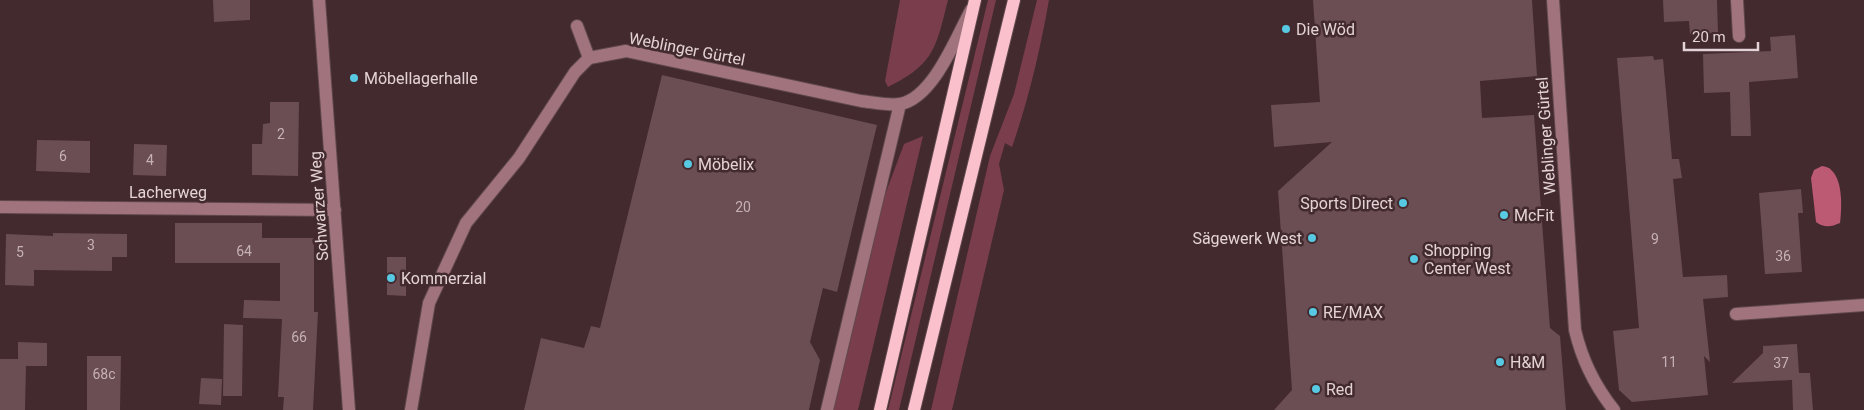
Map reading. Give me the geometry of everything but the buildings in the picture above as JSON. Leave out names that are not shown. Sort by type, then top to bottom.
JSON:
[{"type":"main road","points":[[914,410],[1014,0]]},
{"type":"main road","points":[[880,410],[975,1]]},
{"type":"street","name":"Schwarzer Weg","points":[[319,0],[349,410]]},
{"type":"street","name":"Weblinger Gürtel","points":[[1553,0],[1575,330],[1580,353],[1587,368],[1614,410]]},
{"type":"street","points":[[1737,0],[1739,36]]},
{"type":"street","points":[[827,410],[900,104],[916,96],[932,82],[975,1]]},
{"type":"street","points":[[411,410],[430,303],[466,223],[519,158],[575,72],[590,58],[577,26]]},
{"type":"street","name":"Weblinger Gürtel","points":[[590,58],[626,51],[861,101],[900,104]]},
{"type":"street","name":"Lacherweg","points":[[0,207],[335,210]]},
{"type":"street","points":[[1736,314],[1864,305]]},
{"type":"shaded area","points":[[900,0],[948,0],[940,30],[931,52],[916,70],[888,87],[885,81]]},
{"type":"shaded area","points":[[988,0],[996,0],[899,410],[888,410]]},
{"type":"shaded area","points":[[1037,0],[1049,0],[1042,38],[1034,74],[1012,147],[1005,143],[999,164],[1004,190],[952,410],[931,410],[990,156],[1014,94]]},
{"type":"shaded area","points":[[923,136],[858,410],[833,410],[883,200],[904,144]]},
{"type":"shaded area","points":[[1822,166],[1829,168],[1834,174],[1840,189],[1840,223],[1831,226],[1825,226],[1816,222],[1811,178],[1814,170]]},
{"type":"place","name":"Die Wöd","points":[[1286,29]]},
{"type":"place","name":"Möbellagerhalle","points":[[354,78]]},
{"type":"place","name":"Möbelix","points":[[688,164]]},
{"type":"place","name":"Sports Direct","points":[[1403,203]]},
{"type":"place","name":"McFit","points":[[1504,215]]},
{"type":"place","name":"Sägewerk West","points":[[1312,238]]},
{"type":"place","name":"Shopping Center West","points":[[1414,259]]},
{"type":"place","name":"Kommerzial","points":[[391,278]]},
{"type":"place","name":"RE/MAX","points":[[1313,312]]},
{"type":"place","name":"H&M","points":[[1500,362]]},
{"type":"place","name":"Red","points":[[1316,389]]}]
